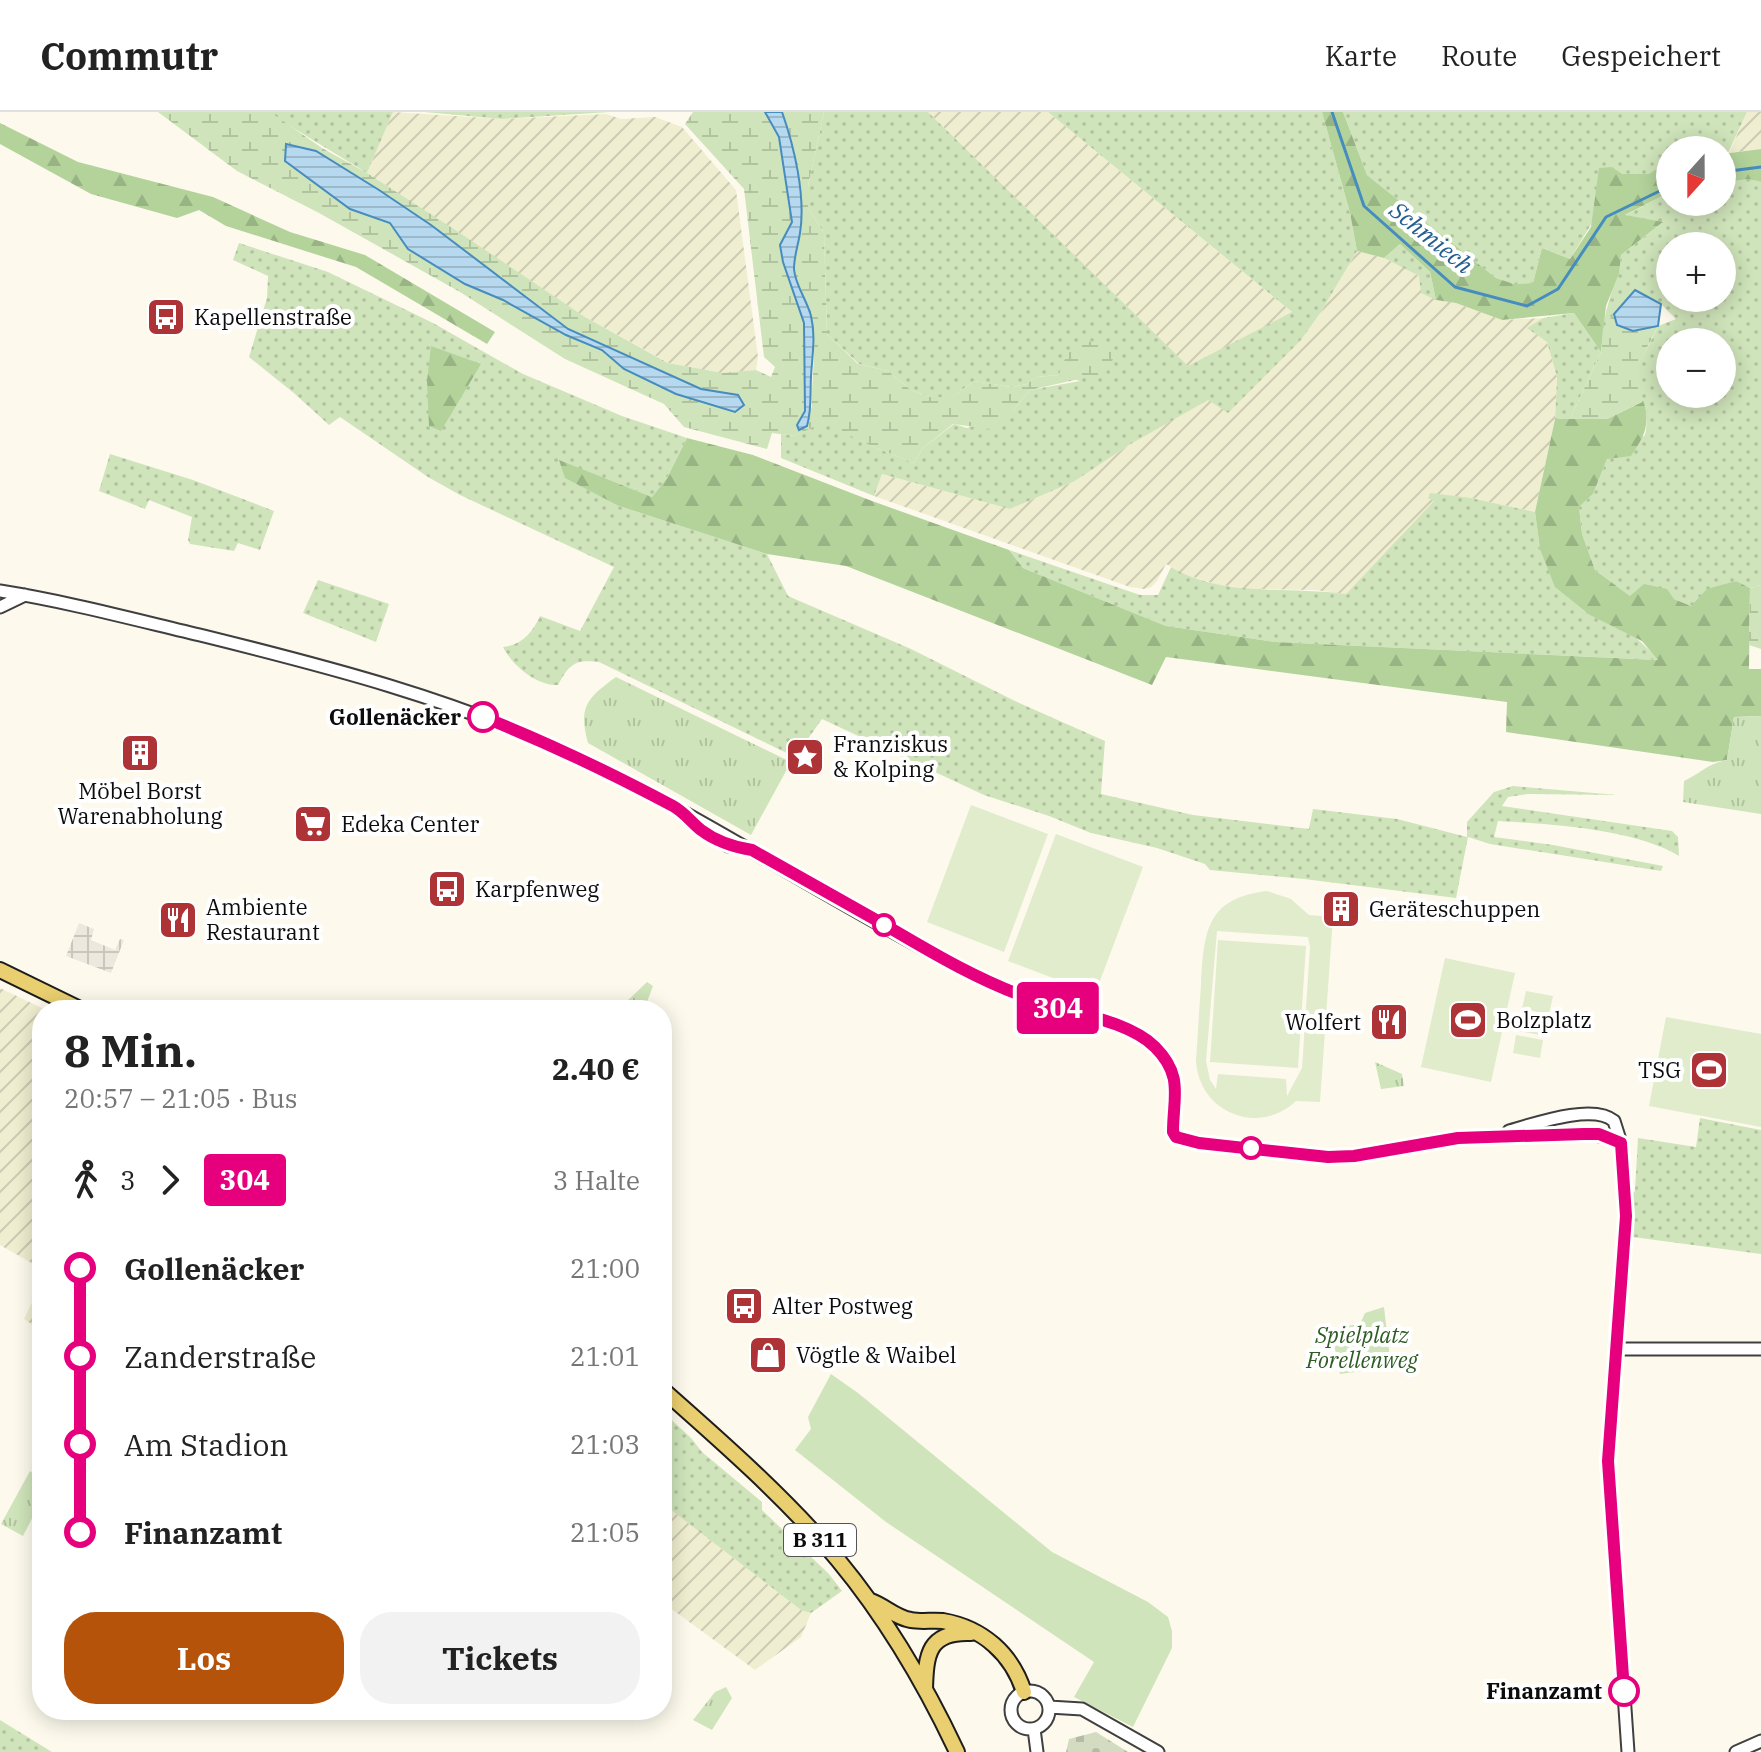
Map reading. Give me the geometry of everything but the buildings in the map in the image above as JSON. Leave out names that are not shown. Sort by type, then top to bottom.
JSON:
[{"type":"main road","points":[[0,970],[62,1000]]},
{"type":"main road","name":"B 311","points":[[672,1398],[808,1527],[871,1601],[925,1690],[957,1752]]},
{"type":"main road","points":[[871,1601],[900,1617],[940,1621],[977,1633],[1006,1654],[1018,1673],[1024,1692]]},
{"type":"main road","points":[[925,1690],[927,1657],[936,1643],[944,1636],[977,1633]]},
{"type":"street","points":[[0,591],[300,660],[424,696],[555,747],[682,811],[981,978],[1035,1001],[1123,1028],[1147,1039],[1161,1054],[1174,1077],[1177,1097],[1173,1128],[1176,1137],[1199,1143],[1328,1157],[1489,1136],[1599,1134],[1621,1143]]},
{"type":"street","points":[[0,607],[25,595]]},
{"type":"street","points":[[1489,1136],[1545,1121],[1591,1114],[1609,1117],[1618,1130],[1621,1143],[1626,1216],[1608,1461],[1628,1752]]},
{"type":"street","points":[[1616,1349],[1761,1349]]},
{"type":"street","points":[[1024,1692],[1037,1692],[1049,1707],[1048,1718],[1034,1729],[1021,1727],[1013,1717],[1012,1705],[1024,1692]]},
{"type":"street","points":[[1049,1707],[1082,1709],[1158,1752]]},
{"type":"street","points":[[1034,1729],[1037,1752]]},
{"type":"street","points":[[1736,1752],[1761,1741]]},
{"type":"shaded area","points":[[393,112],[502,119],[606,114],[621,119],[655,117],[682,127],[736,190],[758,357],[756,370],[722,374],[669,363],[585,317],[367,173]]},
{"type":"shaded area","points":[[928,112],[1048,112],[1293,313],[1188,367]]},
{"type":"shaded area","points":[[1747,112],[1761,112],[1761,149],[1736,152],[1736,137]]},
{"type":"shaded area","points":[[1357,251],[1384,258],[1419,276],[1436,300],[1456,303],[1502,320],[1543,318],[1528,328],[1547,342],[1557,377],[1555,419],[1535,512],[1471,498],[1428,498],[1435,501],[1346,594],[1215,584],[1184,574],[1166,564],[1151,587],[1130,587],[874,496],[882,474],[1010,509],[1075,481],[1301,340]]},
{"type":"shaded area","points":[[79,923],[94,929],[91,940],[115,950],[120,939],[124,940],[111,973],[66,956]]},
{"type":"shaded area","points":[[0,988],[32,1003],[32,1263],[0,1245]]},
{"type":"shaded area","points":[[32,1303],[32,1324],[24,1319]]},
{"type":"shaded area","points":[[672,1511],[801,1610],[811,1613],[801,1637],[755,1670],[672,1609]]},
{"type":"green space","points":[[158,112],[270,112],[585,317],[668,363],[722,373],[756,370],[771,377],[775,367],[764,357],[744,189],[685,124],[693,112],[765,112],[779,137],[792,223],[780,245],[783,262],[804,322],[805,411],[797,425],[812,407],[814,338],[811,315],[794,269],[800,233],[800,188],[795,156],[782,112],[824,112],[808,186],[808,208],[824,233],[827,334],[858,364],[888,371],[911,390],[930,397],[952,397],[974,381],[1011,387],[1027,384],[1036,377],[1059,375],[1070,351],[1081,343],[1106,343],[1114,357],[1106,373],[1030,390],[1013,411],[989,429],[953,424],[923,448],[914,463],[823,422],[795,436],[772,433],[767,449],[684,427],[664,404],[565,359],[460,292],[237,171]],"holes":[[[316,151],[431,225],[568,329],[701,389],[737,395],[676,394],[624,369],[602,350],[465,284],[408,249],[390,223]]]},
{"type":"green space","points":[[267,112],[393,112],[367,173]]},
{"type":"green space","points":[[424,112],[610,112],[502,119]]},
{"type":"green space","points":[[824,112],[928,112],[1188,366],[1292,312],[1048,112],[1322,112],[1350,213],[1357,251],[1301,340],[1228,413],[1208,400],[1129,445],[1075,481],[1010,509],[882,474],[874,496],[781,458],[781,434],[795,436],[823,421],[869,445],[914,463],[923,448],[954,424],[967,428],[1013,411],[1030,390],[1080,381],[1059,375],[1036,377],[1027,384],[1011,387],[974,381],[952,397],[930,397],[911,390],[888,371],[859,364],[827,334],[824,233],[808,208],[808,186]]},
{"type":"green space","points":[[1322,112],[1343,112],[1367,175],[1496,278],[1514,284],[1533,283],[1542,248],[1570,259],[1591,227],[1599,168],[1612,167],[1622,174],[1649,174],[1656,169],[1656,199],[1625,215],[1663,222],[1621,255],[1619,273],[1606,306],[1601,352],[1574,313],[1502,320],[1456,303],[1436,300],[1430,272],[1400,244],[1384,258],[1357,251],[1350,213]]},
{"type":"green space","points":[[1343,112],[1747,112],[1736,136],[1656,136],[1656,170],[1650,174],[1622,174],[1570,259],[1542,248],[1533,283],[1514,284],[1496,278],[1367,175]]},
{"type":"green space","points":[[0,123],[78,162],[213,197],[290,232],[365,255],[495,332],[487,344],[356,267],[226,226],[199,210],[177,218],[91,194],[0,144]]},
{"type":"green space","points":[[1761,149],[1761,182],[1736,181],[1736,152]]},
{"type":"green space","points":[[1736,181],[1761,182],[1761,585],[1750,588],[1735,581],[1691,606],[1674,599],[1630,596],[1595,570],[1582,534],[1579,507],[1593,494],[1607,459],[1645,435],[1646,416],[1636,373],[1656,330],[1656,408],[1736,408],[1736,328],[1657,328],[1676,319],[1669,312],[1736,312],[1736,232],[1656,232],[1656,301],[1635,290],[1603,329],[1621,255],[1662,223],[1624,216],[1656,199],[1656,216],[1736,216]]},
{"type":"green space","points":[[239,243],[328,272],[433,323],[523,374],[622,416],[687,438],[667,478],[652,497],[559,461],[619,506],[767,554],[788,596],[911,649],[1017,702],[1105,741],[1101,794],[1193,815],[1309,829],[1313,809],[1397,819],[1467,837],[1467,822],[1494,792],[1513,786],[1617,795],[1528,794],[1508,797],[1502,806],[1672,831],[1678,837],[1679,856],[1661,847],[1616,834],[1567,826],[1498,821],[1494,837],[1663,866],[1661,871],[1490,844],[1468,837],[1456,898],[1210,870],[1205,864],[1157,848],[1091,833],[984,795],[822,719],[795,757],[599,662],[573,665],[558,685],[542,682],[519,667],[503,647],[516,644],[526,637],[540,616],[580,631],[614,567],[460,495],[340,417],[329,425],[249,357],[267,298],[268,276],[233,260]]},
{"type":"green space","points":[[1400,244],[1430,272],[1436,300],[1421,293],[1419,276],[1384,258]]},
{"type":"green space","points":[[1574,313],[1601,352],[1570,419],[1555,419],[1557,377],[1547,342],[1527,328],[1543,318]]},
{"type":"green space","points":[[1614,314],[1617,325],[1633,331],[1658,326],[1638,371],[1644,401],[1607,419],[1570,419],[1601,352],[1603,329]]},
{"type":"green space","points":[[431,346],[481,364],[441,431],[429,426],[427,381]]},
{"type":"green space","points":[[1644,401],[1646,424],[1636,448],[1631,456],[1607,459],[1593,494],[1579,507],[1582,534],[1595,570],[1630,596],[1644,584],[1667,589],[1674,599],[1691,606],[1707,589],[1736,581],[1750,588],[1749,669],[1761,669],[1761,716],[1734,717],[1727,760],[1713,762],[1506,732],[1507,702],[1166,657],[1152,685],[846,566],[767,554],[619,506],[565,478],[559,460],[652,497],[667,478],[687,438],[753,455],[1009,550],[1023,568],[1166,626],[1275,642],[1658,660],[1642,641],[1590,615],[1555,587],[1540,549],[1535,512],[1555,419],[1607,419]]},
{"type":"green space","points":[[110,454],[193,480],[274,511],[260,550],[238,543],[234,551],[190,544],[192,517],[149,500],[145,509],[99,491]]},
{"type":"green space","points":[[1430,493],[1535,512],[1540,549],[1660,660],[1275,642],[1166,626],[1023,568],[1009,550],[1140,595],[1158,595],[1171,567],[1191,577],[1234,587],[1346,594],[1434,501],[1428,498]]},
{"type":"green space","points":[[318,580],[389,604],[376,642],[303,613]]},
{"type":"green space","points":[[1761,585],[1761,649],[1749,645],[1750,588]]},
{"type":"green space","points":[[616,677],[791,762],[751,835],[588,743],[584,720],[587,704]]},
{"type":"green space","points":[[1761,716],[1761,814],[1683,802],[1684,781],[1727,760],[1734,717]]},
{"type":"green space","points":[[971,805],[1048,834],[1004,952],[927,922]]},
{"type":"green space","points":[[1056,834],[1143,867],[1095,994],[1008,961]]},
{"type":"green space","points":[[1267,891],[1291,899],[1309,915],[1333,917],[1320,1102],[1296,1101],[1281,1112],[1248,1118],[1232,1114],[1207,1093],[1199,1078],[1196,1060],[1207,934],[1220,910],[1231,901]],"holes":[[[1217,931],[1308,937],[1310,947],[1302,1068],[1287,1096],[1286,1079],[1218,1074],[1216,1089],[1210,1080],[1206,1061]]]},
{"type":"green space","points":[[1218,940],[1306,946],[1298,1068],[1210,1062]]},
{"type":"green space","name":"Bolzplatz","points":[[1445,958],[1515,973],[1491,1082],[1421,1067]]},
{"type":"green space","points":[[647,982],[653,986],[648,1000],[628,1000]]},
{"type":"green space","points":[[1526,991],[1553,996],[1549,1014],[1522,1009]]},
{"type":"green space","points":[[1521,1013],[1548,1018],[1545,1036],[1518,1031]]},
{"type":"green space","name":"TSG","points":[[1666,1017],[1761,1034],[1761,1127],[1649,1106]]},
{"type":"green space","points":[[1516,1035],[1543,1040],[1540,1058],[1513,1053]]},
{"type":"green space","points":[[1375,1062],[1402,1074],[1404,1086],[1381,1089]]},
{"type":"green space","points":[[1700,1118],[1761,1130],[1761,1254],[1625,1236],[1626,1200],[1635,1191],[1638,1138],[1696,1147]]},
{"type":"green space","name":"Spielplatz Forellenweg","points":[[1384,1307],[1391,1367],[1340,1374],[1331,1329],[1360,1324],[1365,1313]]},
{"type":"green space","points":[[831,1374],[1052,1552],[1148,1602],[1168,1617],[1172,1648],[1133,1727],[1074,1697],[1094,1662],[886,1522],[795,1450],[811,1429],[808,1417]]},
{"type":"green space","points":[[672,1420],[702,1452],[762,1502],[762,1510],[829,1574],[842,1591],[811,1613],[801,1610],[672,1511]]},
{"type":"green space","points":[[30,1471],[32,1518],[23,1536],[1,1524]]},
{"type":"green space","points":[[726,1687],[732,1698],[712,1730],[693,1720],[715,1692]]},
{"type":"green space","points":[[0,1720],[52,1752],[0,1752]]},
{"type":"green space","points":[[1096,1732],[1128,1752],[1066,1752],[1069,1739]]},
{"type":"water","points":[[765,112],[782,112],[795,155],[800,187],[800,233],[794,269],[811,316],[813,339],[810,413],[807,426],[799,430],[797,425],[805,411],[804,323],[783,262],[780,245],[792,222],[779,137]]},
{"type":"water","points":[[286,144],[316,151],[379,190],[431,225],[568,329],[701,389],[738,395],[744,405],[735,412],[676,394],[624,369],[602,350],[465,284],[408,249],[390,223],[350,209],[285,161]]},
{"type":"water","points":[[1635,290],[1656,301],[1656,312],[1660,312],[1658,326],[1633,331],[1617,325],[1614,314]]},
{"type":"waterway","name":"Schmiech","points":[[1332,112],[1364,206],[1455,287],[1527,306],[1558,289],[1606,217],[1656,193]]},
{"type":"waterway","name":"Schmiech","points":[[1736,170],[1761,167]]},
{"type":"bus line","name":"304","points":[[483,717],[548,744],[682,811],[701,830],[728,846],[752,850],[944,960],[994,985],[1147,1039],[1171,1067],[1174,1077],[1177,1097],[1173,1132],[1176,1137],[1199,1143],[1328,1157],[1354,1156],[1458,1138],[1599,1134],[1621,1143],[1626,1216],[1608,1461],[1624,1691]]},
{"type":"place","name":"Kapellenstraße","points":[[166,317]]},
{"type":"place","name":"Gollenäcker","points":[[483,717]]},
{"type":"place","name":"Möbel Borst Warenabholung","points":[[140,753]]},
{"type":"place","name":"Franziskus & Kolping","points":[[805,757]]},
{"type":"place","name":"Edeka Center","points":[[313,824]]},
{"type":"place","name":"Karpfenweg","points":[[447,889]]},
{"type":"place","name":"Geräteschuppen","points":[[1341,909]]},
{"type":"place","name":"Ambiente Restaurant","points":[[178,920]]},
{"type":"place","name":"Bolzplatz","points":[[1468,1020]]},
{"type":"place","name":"Wolfert","points":[[1389,1022]]},
{"type":"place","name":"TSG","points":[[1709,1070]]},
{"type":"place","name":"Alter Postweg","points":[[744,1306]]},
{"type":"place","name":"Vögtle & Waibel","points":[[768,1355]]},
{"type":"place","name":"Finanzamt","points":[[1624,1691]]}]
